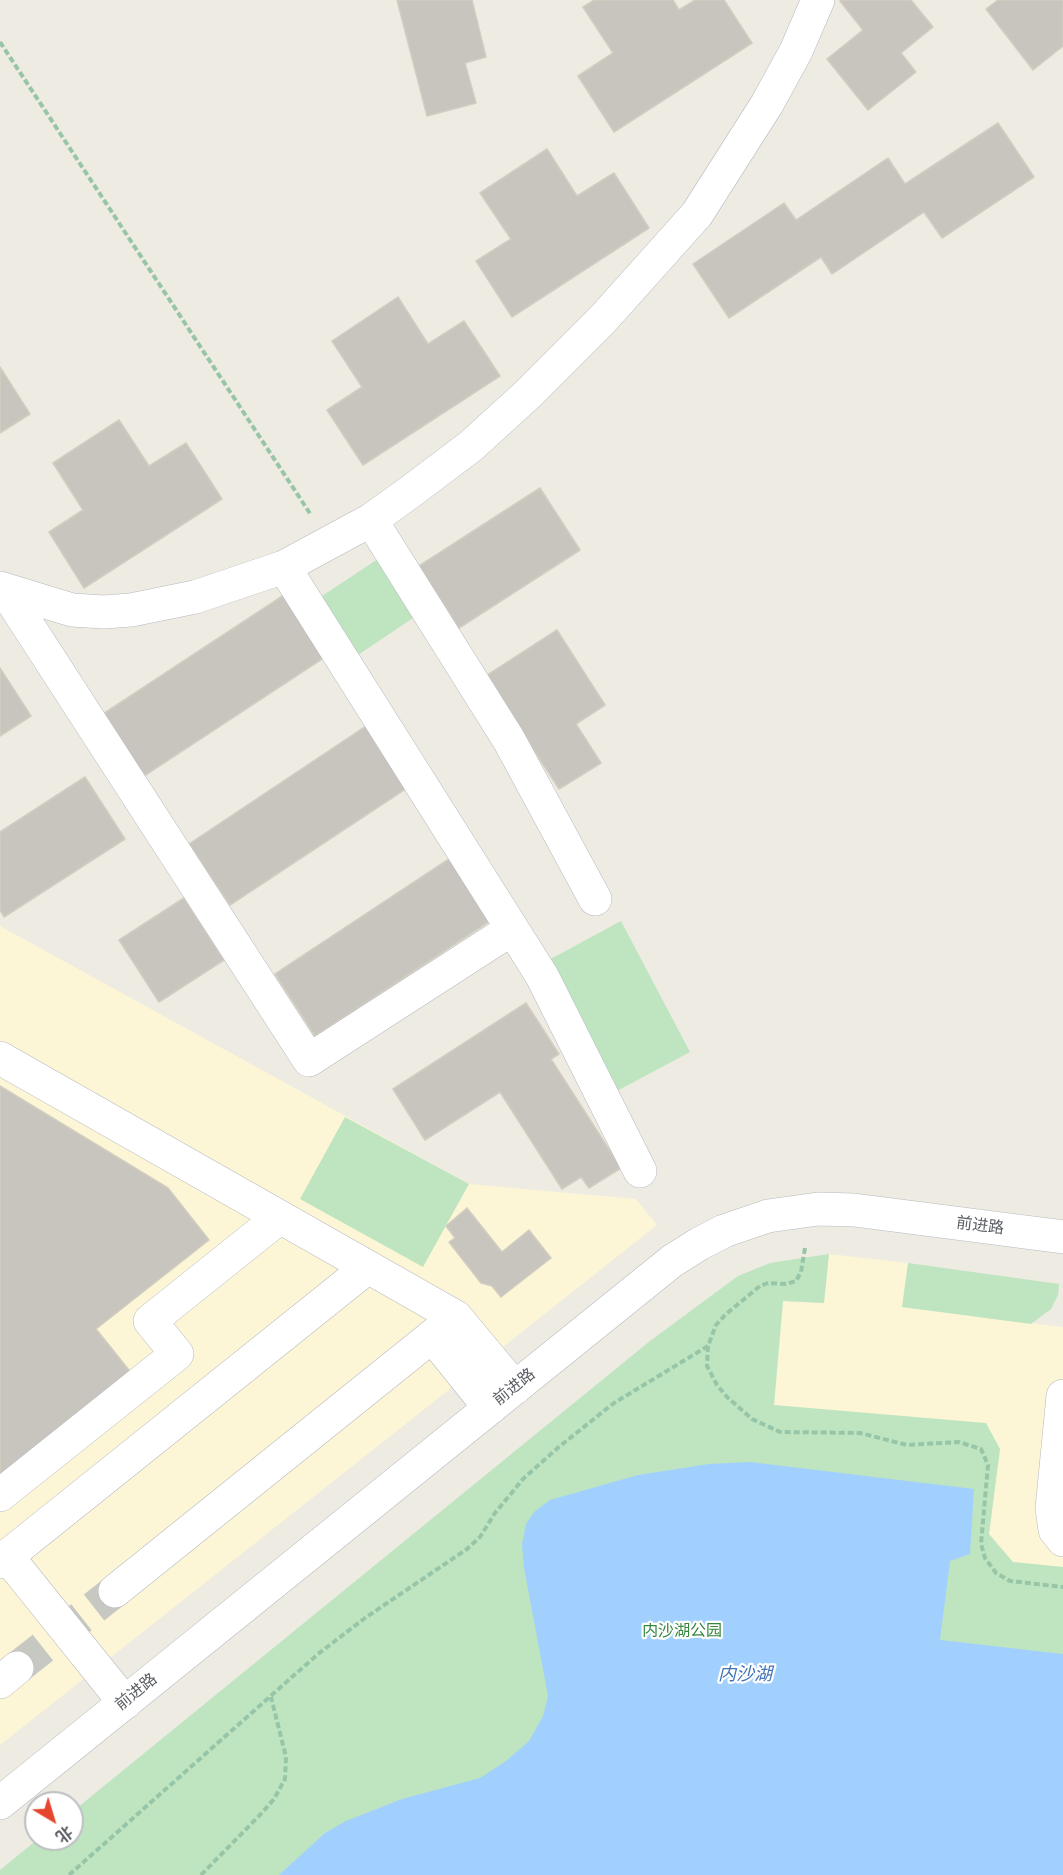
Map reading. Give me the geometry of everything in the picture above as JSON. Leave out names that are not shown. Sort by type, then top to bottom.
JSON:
[{"type":"street","points":[[2,589],[72,610],[122,610],[195,597],[284,567],[371,520],[471,446],[528,394],[603,319],[697,214],[767,104],[796,51],[818,0]]},
{"type":"street","points":[[371,520],[509,740],[595,899]]},
{"type":"street","points":[[284,567],[542,976],[640,1171]]},
{"type":"street","points":[[2,589],[309,1060],[512,929]]},
{"type":"street","points":[[0,1058],[368,1267],[444,1326],[502,1398]]},
{"type":"street","name":"前进路","points":[[0,1803],[45,1769],[672,1260],[724,1231],[768,1216],[818,1209],[854,1210],[1063,1237]]},
{"type":"street","points":[[0,1495],[177,1354],[150,1321],[280,1217]]},
{"type":"street","points":[[125,1703],[4,1559],[368,1267]]},
{"type":"street","points":[[115,1591],[444,1326]]},
{"type":"street","points":[[1063,1396],[1052,1508],[1055,1530],[1063,1540]]},
{"type":"street","name":"前进路","points":[[0,1815],[45,1769]]},
{"type":"path","points":[[0,42],[330,543]]},
{"type":"path","points":[[806,1248],[801,1272],[796,1281],[786,1284],[768,1283],[760,1286],[716,1325],[708,1346],[707,1366],[710,1375],[727,1397],[764,1426],[780,1432],[860,1433],[907,1445],[959,1442],[981,1449],[988,1465],[981,1544],[985,1558],[996,1573],[1010,1581],[1063,1587]]},
{"type":"path","points":[[69,1875],[271,1696],[365,1618],[467,1549],[480,1537],[495,1513],[523,1479],[560,1446],[624,1397],[708,1346]]},
{"type":"path","points":[[201,1875],[274,1799],[285,1779],[286,1757],[271,1696]]},
{"type":"shaded area","points":[[0,926],[469,1184],[636,1199],[657,1225],[0,1745]]},
{"type":"shaded area","points":[[829,1254],[908,1263],[903,1307],[1063,1327],[1063,1567],[1013,1562],[989,1534],[1000,1449],[774,1405],[783,1301],[824,1303]]},
{"type":"green space","points":[[381,557],[419,614],[358,655],[319,598]]},
{"type":"green space","points":[[621,921],[690,1052],[615,1092],[547,961]]},
{"type":"green space","points":[[345,1117],[469,1184],[423,1267],[300,1199]]},
{"type":"green space","name":"内沙湖公园","points":[[829,1254],[824,1303],[783,1301],[774,1405],[986,1423],[1000,1449],[989,1534],[1013,1562],[1063,1567],[1063,1875],[0,1875],[0,1870],[24,1850],[84,1851],[84,1802],[650,1341],[738,1276],[770,1263]]},
{"type":"green space","points":[[908,1263],[1059,1284],[1058,1295],[1051,1309],[1031,1324],[902,1307]]},
{"type":"water","name":"内沙湖","points":[[750,1462],[974,1489],[970,1554],[950,1561],[940,1640],[1063,1654],[1063,1875],[279,1875],[325,1833],[346,1821],[402,1799],[480,1778],[506,1761],[529,1741],[543,1716],[548,1696],[524,1568],[522,1544],[526,1524],[534,1512],[550,1500],[638,1475],[709,1464]]},
{"type":"building","points":[[397,0],[472,0],[486,57],[465,63],[476,103],[427,116]]},
{"type":"building","points":[[594,0],[673,0],[679,10],[695,0],[724,0],[752,43],[614,132],[578,76],[613,53],[583,7]]},
{"type":"building","points":[[841,0],[911,0],[933,27],[901,53],[916,72],[868,110],[827,59],[863,30]]},
{"type":"building","points":[[998,0],[1063,0],[1063,46],[1033,70],[986,9]]},
{"type":"building","points":[[998,123],[1034,177],[942,238],[924,212],[832,274],[821,257],[729,318],[693,264],[784,203],[796,220],[888,158],[905,184]]},
{"type":"building","points":[[547,149],[577,196],[614,173],[649,228],[512,317],[476,261],[511,239],[480,193]]},
{"type":"building","points":[[398,297],[428,344],[464,321],[500,376],[363,465],[327,410],[362,387],[332,341]]},
{"type":"building","points":[[0,367],[30,414],[0,433]]},
{"type":"building","points":[[119,420],[149,466],[186,443],[222,499],[84,588],[49,532],[83,510],[53,463]]},
{"type":"building","points":[[540,488],[580,550],[459,628],[419,566]]},
{"type":"building","points":[[284,595],[325,657],[144,776],[103,714]]},
{"type":"building","points":[[557,630],[605,705],[576,724],[601,763],[559,789],[486,676]]},
{"type":"building","points":[[0,668],[31,716],[0,736]]},
{"type":"building","points":[[369,724],[410,786],[230,905],[189,844]]},
{"type":"building","points":[[85,777],[125,839],[4,917],[0,910],[0,832]]},
{"type":"building","points":[[455,855],[496,917],[315,1036],[275,974]]},
{"type":"building","points":[[184,898],[224,960],[159,1002],[119,940]]},
{"type":"building","points":[[526,1003],[559,1054],[551,1059],[621,1168],[589,1188],[581,1177],[562,1189],[500,1092],[425,1140],[393,1089]]},
{"type":"building","points":[[0,1086],[168,1188],[209,1240],[96,1329],[133,1375],[0,1480]]},
{"type":"building","points":[[467,1208],[502,1252],[529,1230],[551,1258],[501,1297],[492,1286],[481,1283],[449,1242],[455,1238],[446,1226]]},
{"type":"tunnel","points":[[17,1668],[115,1591]]}]
